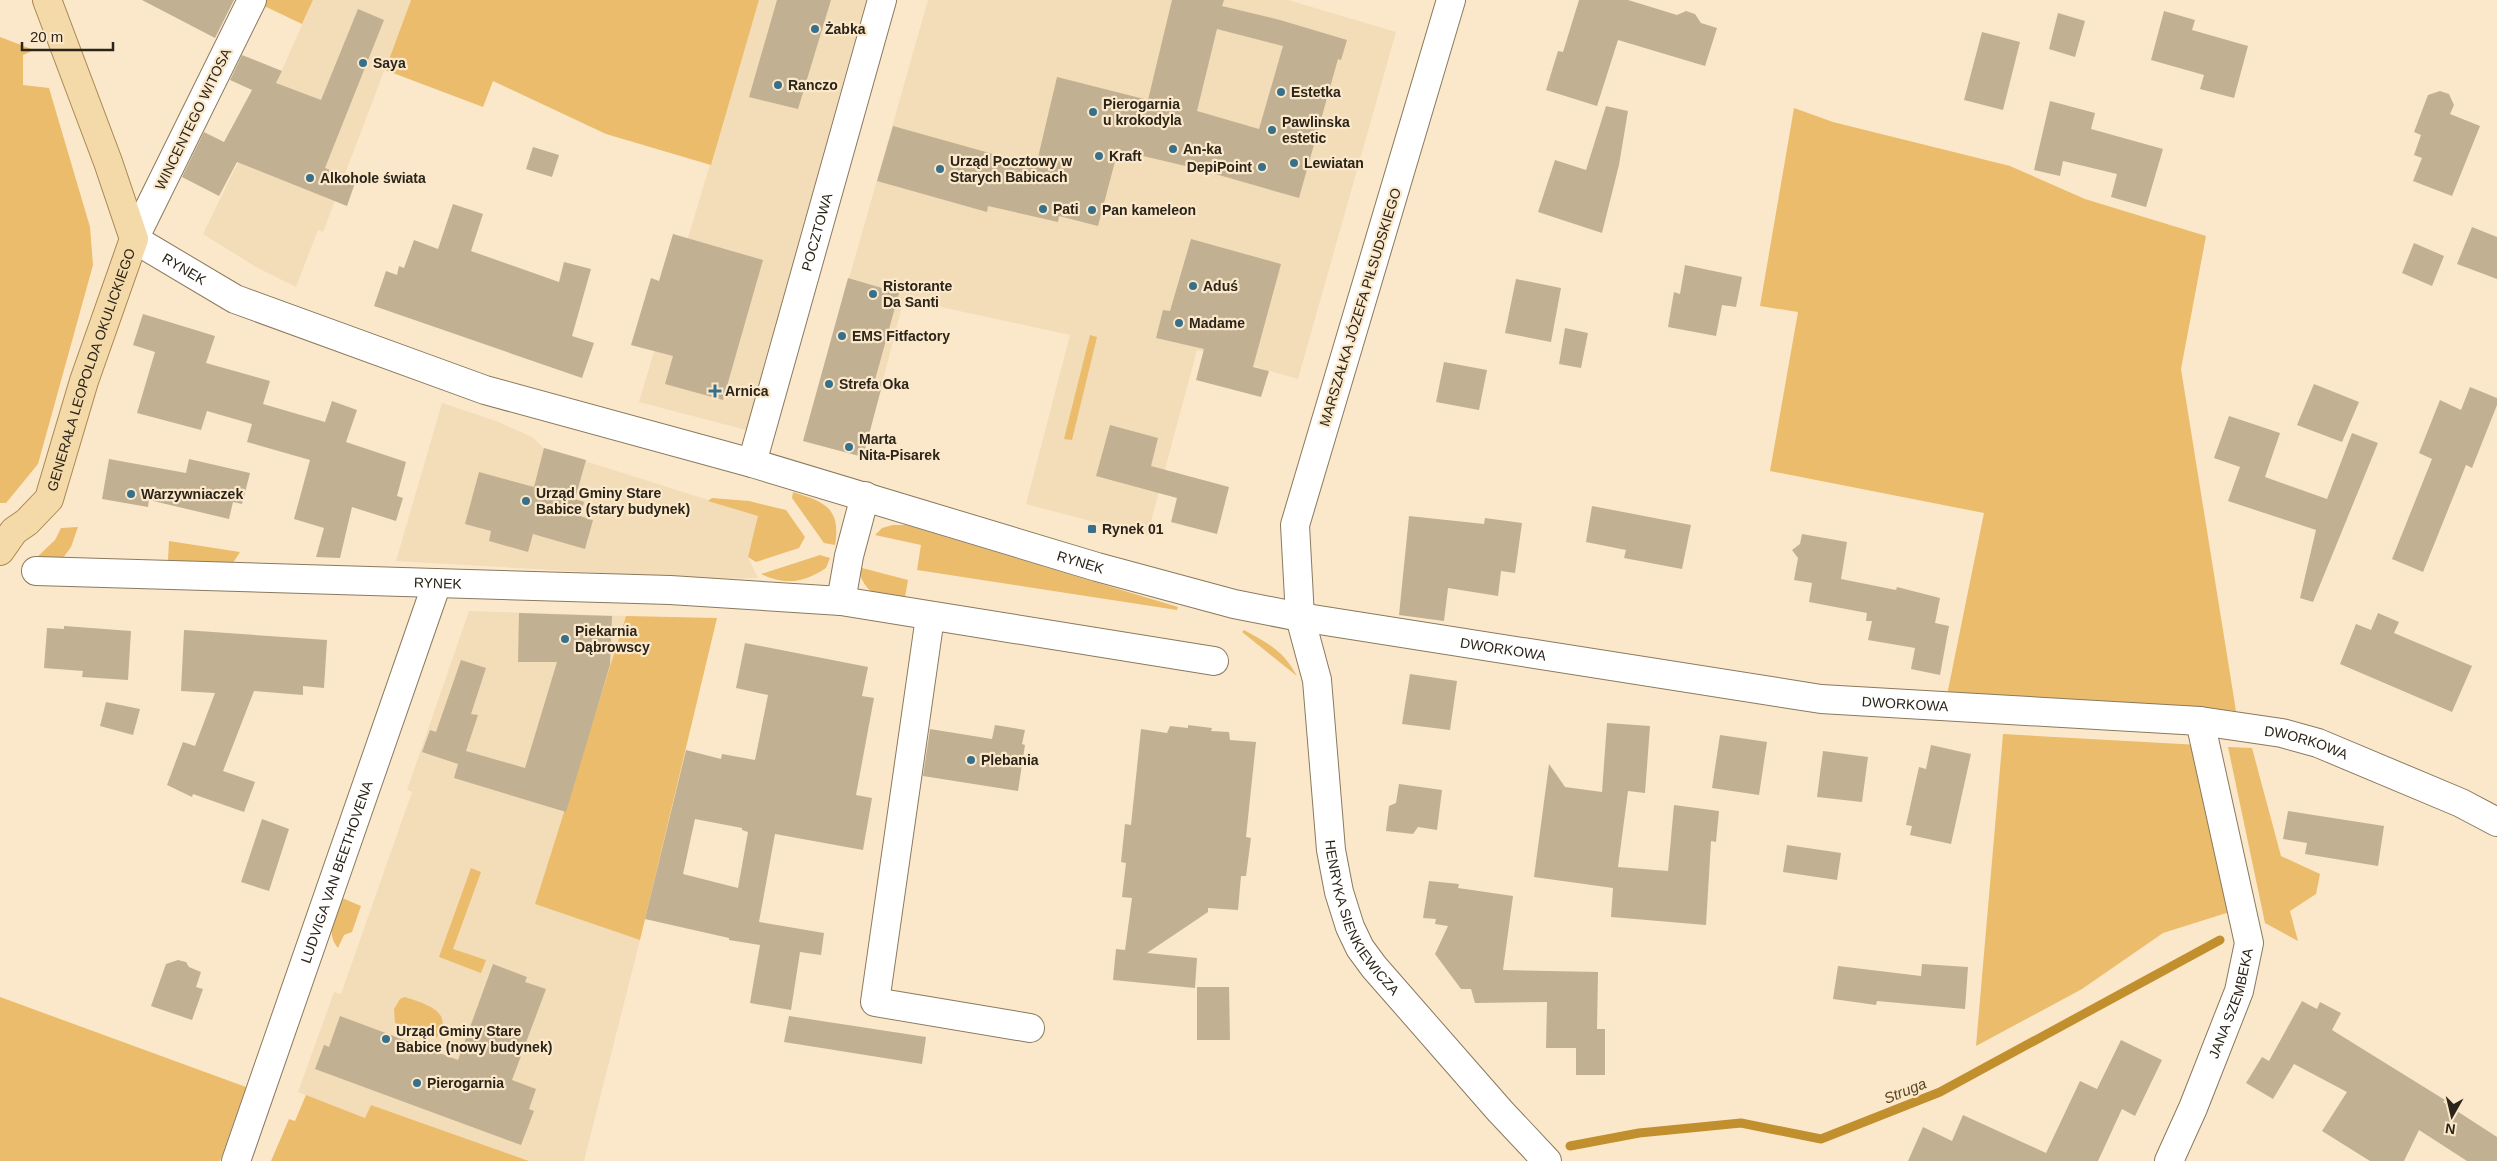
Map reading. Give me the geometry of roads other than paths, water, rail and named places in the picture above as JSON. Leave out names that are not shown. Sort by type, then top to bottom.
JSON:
[{"type":"main road","name":"GENERAŁA LEOPOLDA OKULICKIEGO","points":[[5,538],[27,522],[49,499],[84,381],[134,239],[108,162],[47,0]]},
{"type":"street","name":"WINCENTEGO WITOSA","points":[[134,239],[252,0]]},
{"type":"street","name":"POCZTOWA","points":[[752,463],[882,0]]},
{"type":"street","name":"MARSZAŁKA JÓZEFA PIŁSUDSKIEGO","points":[[1300,617],[1295,525],[1451,0]]},
{"type":"street","name":"RYNEK","points":[[134,239],[235,298],[485,390],[752,463],[1097,567],[1234,604],[1300,617]]},
{"type":"street","points":[[841,601],[849,556],[865,496]]},
{"type":"street","name":"RYNEK","points":[[36,571],[670,590],[841,601],[1214,662]]},
{"type":"street","name":"LUDVIGA VAN BEETHOVENA","points":[[236,1161],[437,583]]},
{"type":"street","points":[[930,617],[875,1002],[1030,1028]]},
{"type":"street","name":"DWORKOWA","points":[[1300,617],[1821,699],[2200,721],[2282,732],[2318,743],[2462,803],[2497,822]]},
{"type":"street","name":"HENRYKA SIENKIEWICZA","points":[[1300,617],[1317,680],[1331,850],[1339,892],[1350,927],[1360,948],[1374,967],[1500,1111],[1547,1161]]},
{"type":"street","name":"JANA SZEMBEKA","points":[[2169,1161],[2200,1092],[2239,991],[2249,943],[2200,721]]},
{"type":"waterway","name":"Struga","points":[[1570,1146],[1639,1133],[1741,1123],[1821,1139],[1940,1092],[2220,940]]},
{"type":"place","name":"Żabka","points":[[815,29]]},
{"type":"place","name":"Saya","points":[[363,63]]},
{"type":"place","name":"Ranczo","points":[[778,85]]},
{"type":"place","name":"Estetka","points":[[1281,92]]},
{"type":"place","name":"Pierogarnia u krokodyla","points":[[1093,112]]},
{"type":"place","name":"Pawlinska estetic","points":[[1272,130]]},
{"type":"place","name":"An-ka","points":[[1173,149]]},
{"type":"place","name":"Kraft","points":[[1099,156]]},
{"type":"place","name":"Lewiatan","points":[[1294,163]]},
{"type":"place","name":"DepiPoint","points":[[1262,167]]},
{"type":"place","name":"Urząd Pocztowy w Starych Babicach","points":[[940,169]]},
{"type":"place","name":"Alkohole świata","points":[[310,178]]},
{"type":"place","name":"Pati","points":[[1043,209]]},
{"type":"place","name":"Pan kameleon","points":[[1092,210]]},
{"type":"place","name":"Aduś","points":[[1193,286]]},
{"type":"place","name":"Ristorante Da Santi","points":[[873,294]]},
{"type":"place","name":"Madame","points":[[1179,323]]},
{"type":"place","name":"EMS Fitfactory","points":[[842,336]]},
{"type":"place","name":"Strefa Oka","points":[[829,384]]},
{"type":"place","name":"Arnica","points":[[715,391]]},
{"type":"place","name":"Marta Nita-Pisarek","points":[[849,447]]},
{"type":"place","name":"Warzywniaczek","points":[[131,494]]},
{"type":"place","name":"Urząd Gminy Stare Babice (stary budynek)","points":[[526,501]]},
{"type":"place","name":"Rynek 01","points":[[1092,529]]},
{"type":"place","name":"Piekarnia Dąbrowscy","points":[[565,639]]},
{"type":"place","name":"Plebania","points":[[971,760]]},
{"type":"place","name":"Urząd Gminy Stare Babice (nowy budynek)","points":[[386,1039]]},
{"type":"place","name":"Pierogarnia","points":[[417,1083]]}]
